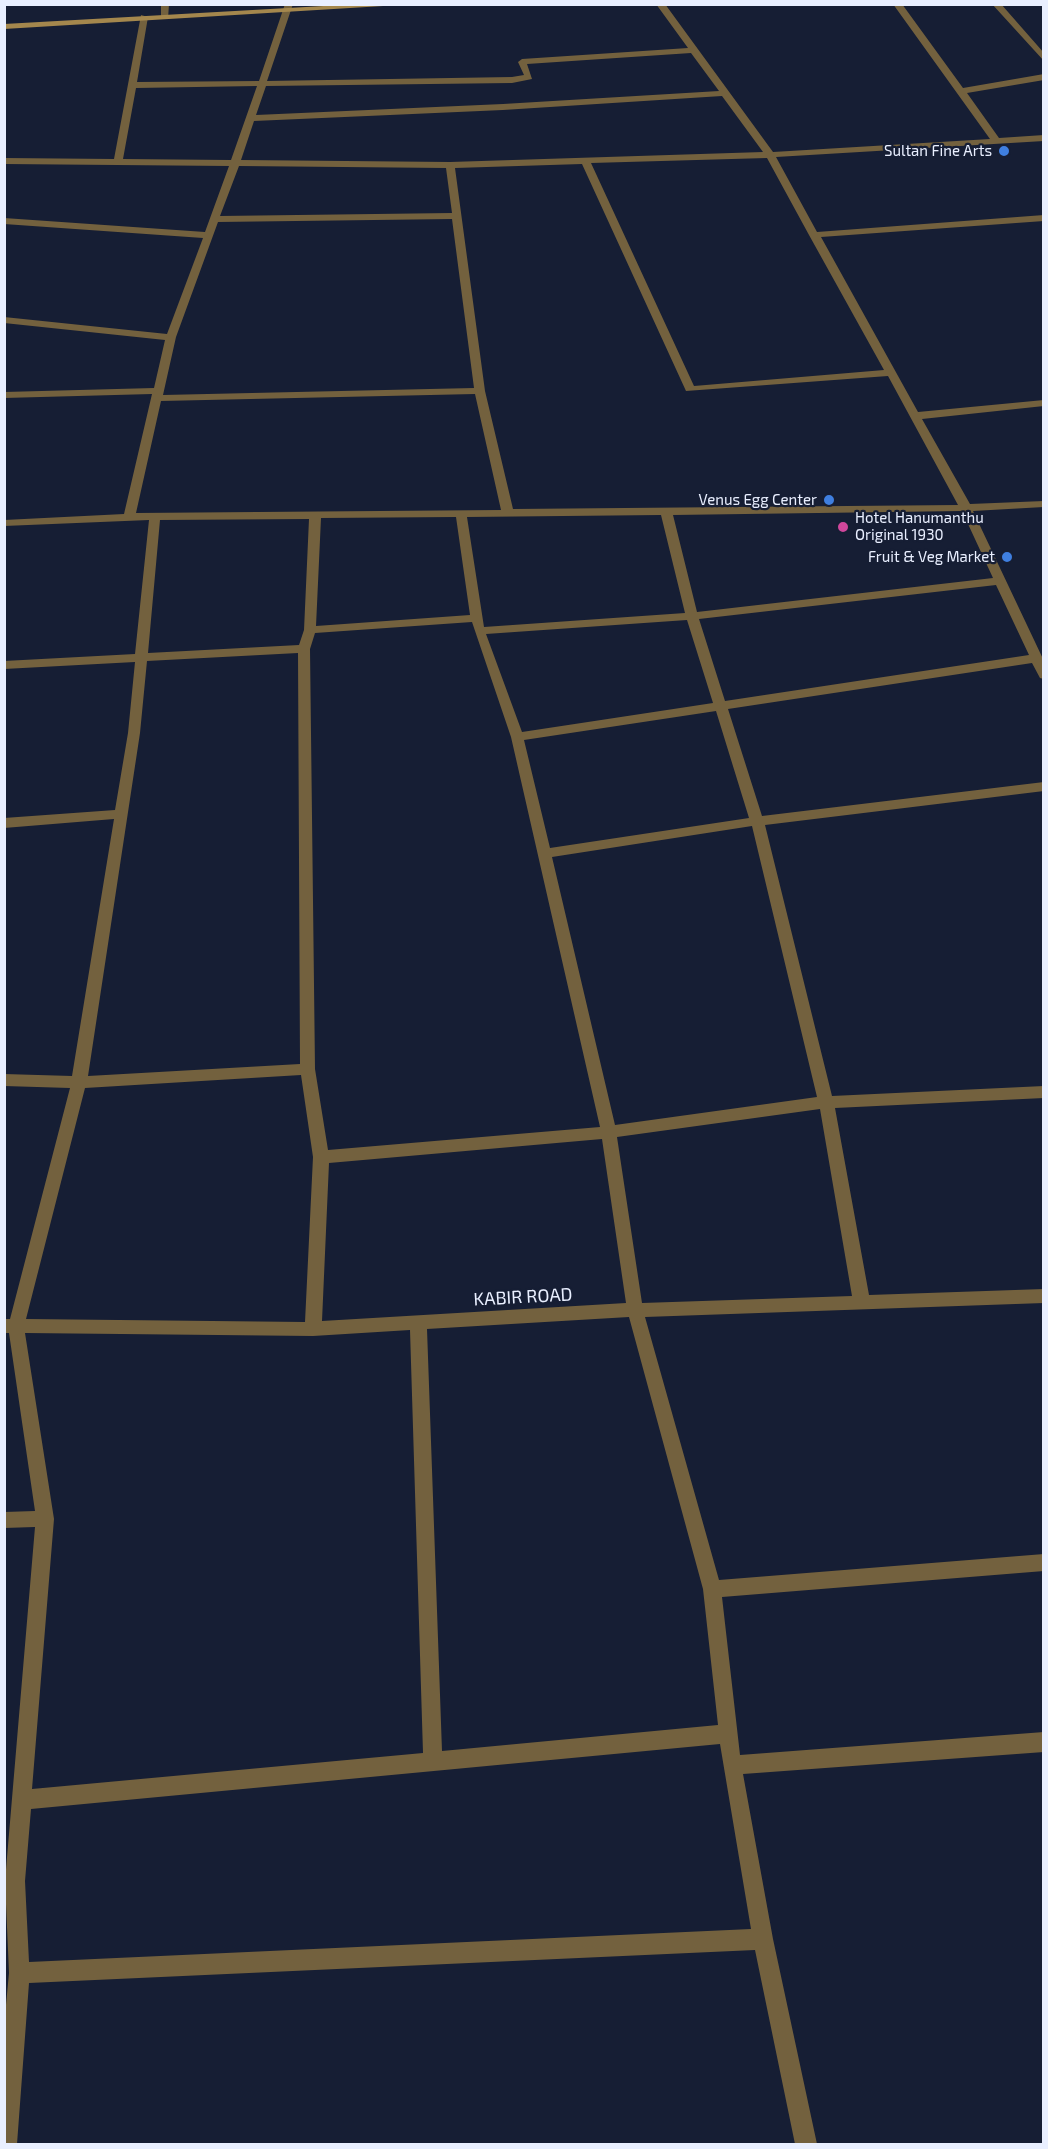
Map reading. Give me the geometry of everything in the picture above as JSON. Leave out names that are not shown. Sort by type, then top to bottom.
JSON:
[{"type":"street","points":[[165,4],[165,17]]},
{"type":"street","points":[[4,27],[289,8],[412,4]]},
{"type":"street","points":[[660,4],[770,155],[966,508],[1044,675]]},
{"type":"street","points":[[897,4],[996,141]]},
{"type":"street","points":[[996,4],[1044,59]]},
{"type":"street","points":[[129,517],[171,336],[289,8]]},
{"type":"street","points":[[118,162],[144,17]]},
{"type":"street","points":[[132,85],[229,85],[264,81],[512,80],[529,77],[522,62],[693,50]]},
{"type":"street","points":[[961,91],[1044,77]]},
{"type":"street","points":[[251,118],[724,93]]},
{"type":"street","points":[[4,161],[450,165],[770,155],[1044,138]]},
{"type":"street","points":[[585,161],[690,389],[891,373]]},
{"type":"street","points":[[450,165],[480,391],[508,513]]},
{"type":"street","points":[[214,219],[457,216]]},
{"type":"street","points":[[814,236],[1044,218]]},
{"type":"street","points":[[4,221],[208,235]]},
{"type":"street","points":[[4,320],[171,336]]},
{"type":"street","points":[[4,395],[480,391]]},
{"type":"street","points":[[915,416],[1044,403]]},
{"type":"street","points":[[4,523],[155,516],[966,508],[1044,504]]},
{"type":"street","points":[[666,511],[692,616],[757,821],[826,1102],[862,1303]]},
{"type":"street","points":[[461,513],[478,624],[517,738],[609,1132],[634,1310],[712,1589],[732,1765],[763,1939],[806,2145]]},
{"type":"street","points":[[313,1329],[321,1157],[308,1069],[304,649],[310,630],[315,515]]},
{"type":"street","points":[[6,2145],[19,1973],[10,1882],[22,1800],[45,1519],[10,1326],[79,1082],[142,658],[155,516]]},
{"type":"street","points":[[310,630],[692,616],[1000,581]]},
{"type":"street","points":[[4,665],[304,649]]},
{"type":"street","points":[[517,738],[1036,658]]},
{"type":"street","points":[[545,853],[757,821],[1044,786]]},
{"type":"street","points":[[4,823],[120,814]]},
{"type":"street","points":[[4,1080],[79,1082],[308,1069]]},
{"type":"street","points":[[321,1157],[609,1132],[826,1102],[1044,1092]]},
{"type":"street","name":"KABIR ROAD","points":[[10,1326],[313,1329],[634,1310],[1044,1296]]},
{"type":"street","points":[[418,1323],[433,1761]]},
{"type":"street","points":[[4,1520],[45,1519]]},
{"type":"street","points":[[712,1589],[1044,1562]]},
{"type":"street","points":[[22,1800],[728,1734]]},
{"type":"street","points":[[732,1765],[1044,1742]]},
{"type":"street","points":[[19,1973],[763,1939]]},
{"type":"place","name":"Sultan Fine Arts","points":[[1004,151]]},
{"type":"place","name":"Venus Egg Center","points":[[829,500]]},
{"type":"place","name":"Hotel Hanumanthu Original 1930","points":[[843,527]]},
{"type":"place","name":"Fruit & Veg Market","points":[[1007,557]]}]
